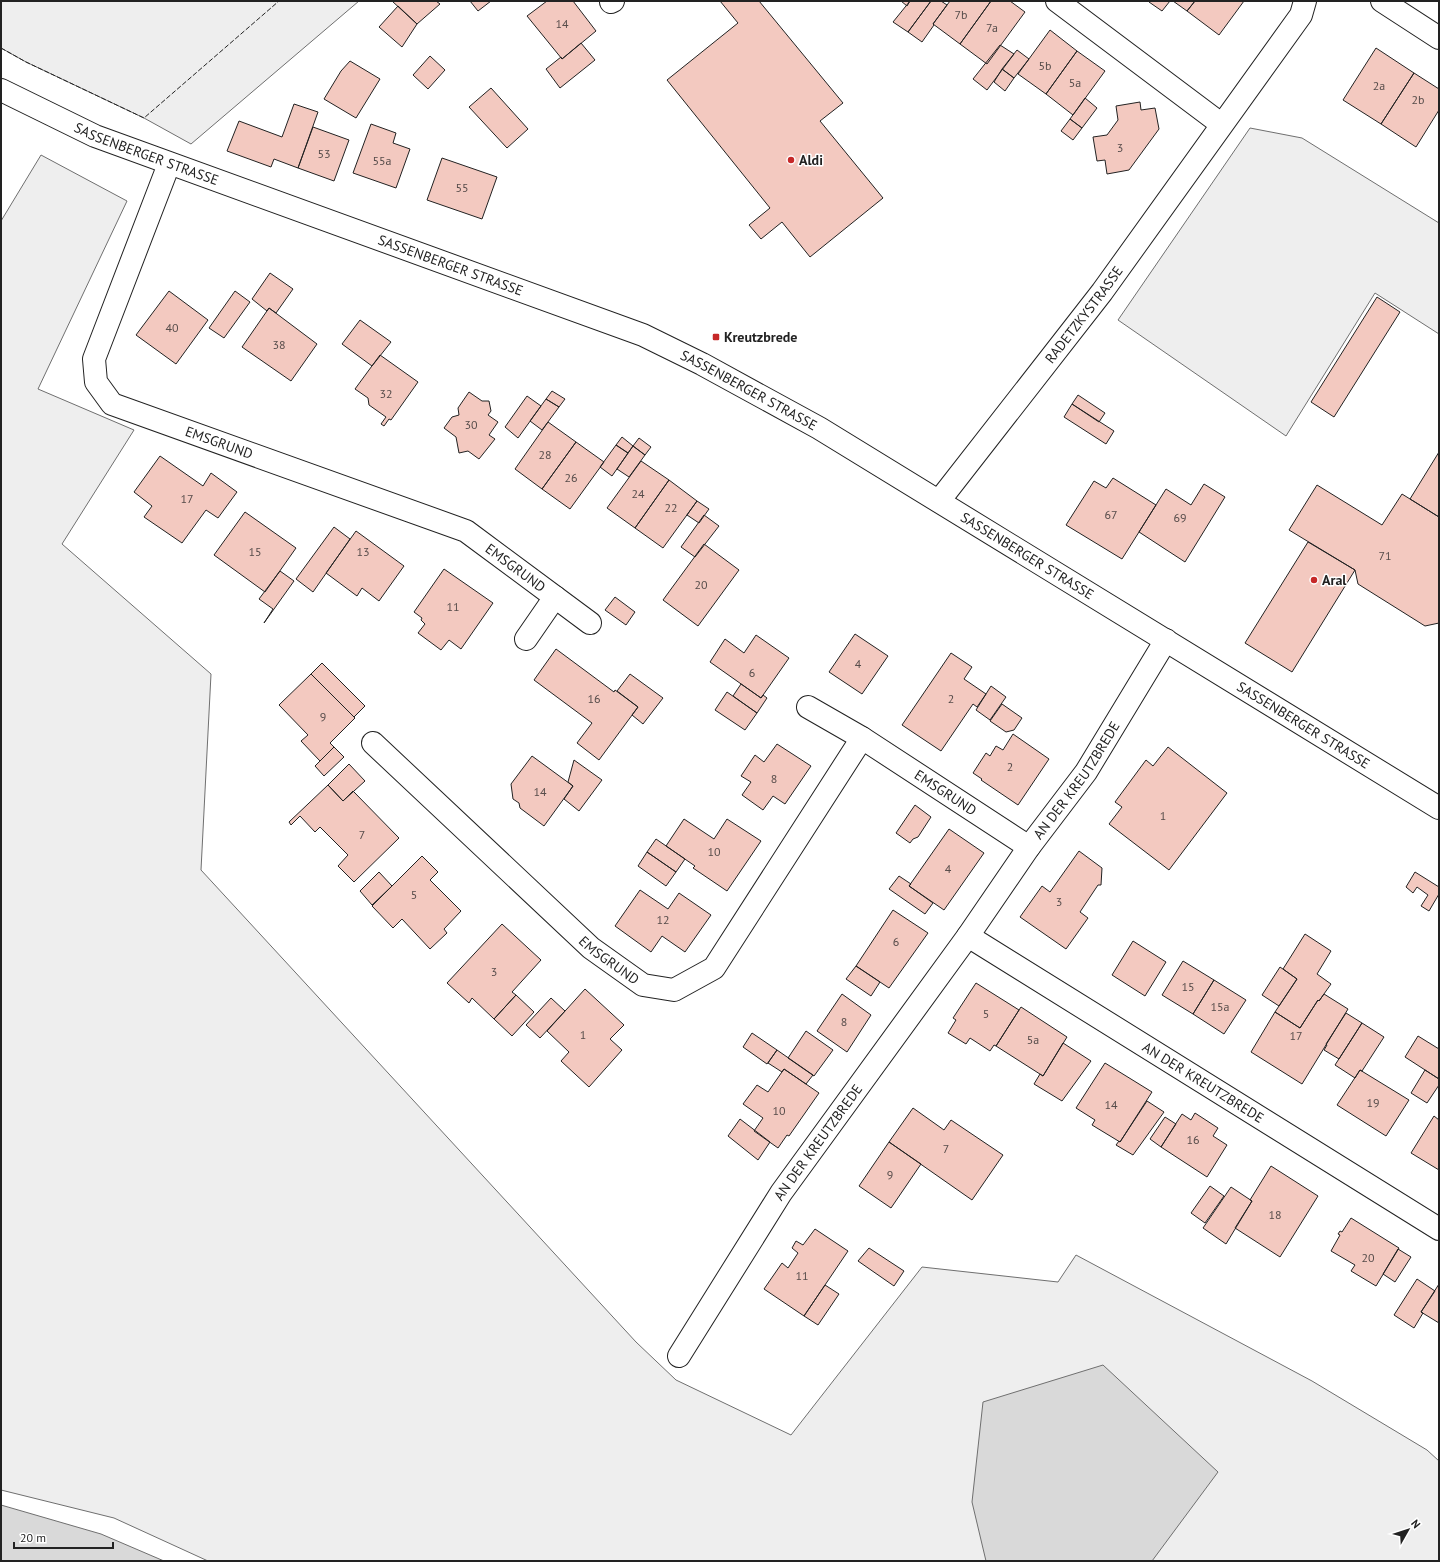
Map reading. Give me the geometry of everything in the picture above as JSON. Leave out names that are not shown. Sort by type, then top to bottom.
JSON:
[{"type":"street","points":[[1057,1],[1222,124]]},
{"type":"street","name":"RADETZKYSTRASSE","points":[[940,502],[1102,292],[1301,15],[1305,1]]},
{"type":"street","points":[[1382,1],[1439,38]]},
{"type":"street","name":"SASSENBERGER STRASSE","points":[[1,90],[95,136],[643,335],[702,364],[819,428],[1439,808]]},
{"type":"street","name":"EMSGRUND","points":[[169,164],[94,359],[96,382],[112,404],[466,531],[590,624]]},
{"type":"street","name":"EMSGRUND","points":[[526,639],[554,597]]},
{"type":"street","name":"AN DER KREUTZBREDE","points":[[679,1356],[781,1194],[968,936],[1029,847],[1086,772],[1166,640]]},
{"type":"street","name":"EMSGRUND","points":[[808,707],[862,738],[1029,847]]},
{"type":"street","name":"EMSGRUND","points":[[373,743],[591,948],[643,985],[674,990],[714,968],[862,738]]},
{"type":"street","name":"AN DER KREUTZBREDE","points":[[968,936],[1439,1229]]},
{"type":"shaded area","points":[[1,1],[359,1],[191,144],[144,118],[26,62],[1,48]]},
{"type":"shaded area","points":[[1250,128],[1302,138],[1439,223],[1439,334],[1375,293],[1286,436],[1118,320]]},
{"type":"shaded area","points":[[41,155],[127,201],[38,389],[134,430],[62,544],[211,674],[201,870],[636,1342],[676,1380],[791,1435],[922,1267],[1058,1282],[1076,1255],[1312,1381],[1427,1450],[1439,1461],[1439,1561],[208,1561],[114,1518],[1,1490],[1,221]]},
{"type":"shaded area","points":[[1103,1365],[1218,1472],[1152,1561],[986,1561],[972,1502],[983,1402]]},
{"type":"shaded area","points":[[1,1505],[101,1534],[164,1561],[1,1561]]},
{"type":"building","points":[[392,1],[436,1],[440,4],[417,24]]},
{"type":"building","points":[[470,1],[491,1],[478,11]]},
{"type":"building","points":[[547,1],[573,1],[596,31],[562,59],[527,16]]},
{"type":"building","name":"Aldi","points":[[720,1],[759,1],[843,103],[820,121],[883,198],[810,257],[782,222],[761,239],[749,225],[770,208],[667,80],[738,23]]},
{"type":"building","points":[[901,1],[910,1],[907,6]]},
{"type":"building","points":[[910,1],[931,1],[908,32],[893,22]]},
{"type":"building","points":[[931,1],[941,1],[947,5],[922,42],[908,32]]},
{"type":"building","points":[[950,1],[991,1],[960,44],[933,24]]},
{"type":"building","points":[[991,1],[1010,1],[1025,12],[987,64],[960,44]]},
{"type":"building","points":[[1170,1],[1162,11],[1149,2]]},
{"type":"building","points":[[1173,1],[1195,1],[1187,11]]},
{"type":"building","points":[[1195,1],[1244,1],[1219,35],[1187,11]]},
{"type":"building","points":[[398,6],[417,24],[402,47],[379,27]]},
{"type":"building","points":[[1050,30],[1077,51],[1046,94],[1018,74]]},
{"type":"building","points":[[581,43],[595,60],[560,88],[546,69],[561,57],[562,59]]},
{"type":"building","points":[[1000,45],[1014,54],[987,90],[973,79]]},
{"type":"building","points":[[1376,48],[1414,73],[1381,124],[1343,100]]},
{"type":"building","points":[[1017,50],[1029,59],[1014,78],[1002,69]]},
{"type":"building","points":[[1077,51],[1105,71],[1073,115],[1046,94]]},
{"type":"building","points":[[430,56],[445,70],[428,89],[413,75]]},
{"type":"building","points":[[350,61],[380,79],[356,118],[324,99],[341,71]]},
{"type":"building","points":[[1002,69],[1014,78],[1005,91],[994,82]]},
{"type":"building","points":[[1414,73],[1439,89],[1439,110],[1416,147],[1381,124]]},
{"type":"building","points":[[491,88],[528,129],[507,148],[469,107]]},
{"type":"building","points":[[1085,98],[1097,108],[1082,128],[1070,119]]},
{"type":"building","points":[[1140,102],[1141,110],[1155,108],[1159,129],[1129,170],[1107,174],[1105,160],[1097,161],[1093,137],[1107,135],[1118,120],[1116,106]]},
{"type":"building","points":[[294,104],[318,112],[298,168],[274,159],[271,167],[227,151],[239,121],[282,137]]},
{"type":"building","points":[[1070,119],[1082,128],[1073,140],[1061,131]]},
{"type":"building","points":[[371,124],[396,133],[393,143],[410,149],[396,188],[353,173]]},
{"type":"building","points":[[313,127],[349,140],[334,181],[298,168]]},
{"type":"building","points":[[442,158],[497,177],[482,219],[427,200]]},
{"type":"building","points":[[270,273],[293,289],[276,313],[269,308],[267,311],[252,299]]},
{"type":"building","points":[[169,291],[208,320],[176,364],[136,335]]},
{"type":"building","points":[[235,291],[250,302],[224,338],[209,328]]},
{"type":"building","points":[[1377,297],[1400,312],[1334,417],[1311,402]]},
{"type":"building","points":[[269,308],[317,344],[291,381],[242,347]]},
{"type":"building","points":[[360,320],[391,342],[372,366],[342,344]]},
{"type":"building","points":[[380,355],[418,382],[391,420],[389,419],[384,426],[381,424],[386,417],[369,405],[368,398],[355,389]]},
{"type":"building","points":[[552,391],[565,399],[559,407],[546,399]]},
{"type":"building","points":[[469,392],[482,401],[489,401],[491,411],[488,415],[498,422],[489,435],[495,439],[479,459],[468,451],[459,453],[456,437],[444,428],[452,417],[459,415],[458,408]]},
{"type":"building","points":[[1078,395],[1105,413],[1099,422],[1072,404]]},
{"type":"building","points":[[527,396],[541,406],[518,438],[505,427]]},
{"type":"building","points":[[546,399],[559,407],[542,430],[530,421]]},
{"type":"building","points":[[1072,404],[1114,431],[1106,444],[1064,417]]},
{"type":"building","points":[[548,422],[576,442],[542,489],[515,469]]},
{"type":"building","points":[[622,437],[633,446],[628,453],[616,445]]},
{"type":"building","points":[[639,438],[651,447],[645,455],[633,446]]},
{"type":"building","points":[[576,442],[604,462],[570,509],[542,489]]},
{"type":"building","points":[[616,445],[628,453],[612,476],[600,467]]},
{"type":"building","points":[[633,446],[645,455],[629,477],[617,469]]},
{"type":"building","points":[[1439,452],[1439,517],[1410,499]]},
{"type":"building","points":[[160,456],[203,486],[211,473],[237,492],[218,518],[206,510],[182,543],[144,517],[152,506],[134,492]]},
{"type":"building","points":[[641,461],[669,480],[635,528],[607,508]]},
{"type":"building","points":[[1113,478],[1156,505],[1122,559],[1066,525],[1094,481],[1106,488]]},
{"type":"building","points":[[669,480],[697,501],[663,548],[635,528]]},
{"type":"building","points":[[1204,484],[1225,497],[1185,562],[1139,532],[1166,489],[1191,505]]},
{"type":"building","points":[[1317,485],[1382,525],[1402,494],[1439,517],[1439,623],[1425,626],[1358,584],[1355,570],[1289,530]]},
{"type":"building","points":[[697,501],[709,509],[699,523],[687,515]]},
{"type":"building","points":[[245,512],[296,548],[265,592],[214,555]]},
{"type":"building","points":[[704,515],[719,526],[695,557],[681,547]]},
{"type":"building","points":[[334,527],[350,539],[313,592],[296,579]]},
{"type":"building","points":[[356,531],[404,566],[379,601],[362,588],[357,596],[326,573]]},
{"type":"building","points":[[1308,542],[1355,570],[1292,672],[1245,643]]},
{"type":"building","points":[[704,544],[739,570],[698,626],[663,600]]},
{"type":"building","points":[[444,569],[493,603],[461,649],[449,640],[441,650],[418,633],[425,624],[421,620],[422,618],[414,612]]},
{"type":"building","points":[[280,571],[294,581],[264,623],[273,609],[259,599]]},
{"type":"building","points":[[615,597],[635,612],[626,625],[605,610]]},
{"type":"building","points":[[855,634],[888,656],[862,694],[829,672]]},
{"type":"building","points":[[756,635],[789,658],[761,698],[710,662],[725,639],[744,653]]},
{"type":"building","points":[[556,649],[614,692],[615,690],[638,707],[599,760],[577,743],[592,723],[534,680]]},
{"type":"building","points":[[951,653],[972,667],[964,679],[986,694],[977,707],[973,704],[941,751],[902,725]]},
{"type":"building","points":[[322,663],[365,706],[354,717],[311,674]]},
{"type":"building","points":[[311,674],[355,718],[330,743],[334,747],[320,761],[301,741],[308,735],[279,705]]},
{"type":"building","points":[[630,674],[663,698],[643,724],[632,715],[638,707],[617,691]]},
{"type":"building","points":[[741,684],[761,698],[763,695],[767,698],[757,713],[733,696]]},
{"type":"building","points":[[991,686],[1006,697],[990,720],[976,710]]},
{"type":"building","points":[[727,692],[757,713],[745,730],[715,710]]},
{"type":"building","points":[[1002,704],[1022,718],[1014,730],[1006,732],[990,721]]},
{"type":"building","points":[[1013,734],[1049,759],[1018,805],[973,773],[986,753],[990,756],[996,746],[1003,750]]},
{"type":"building","points":[[777,744],[811,766],[785,804],[773,796],[763,810],[742,795],[751,782],[741,776],[755,755],[764,762]]},
{"type":"building","points":[[334,747],[344,757],[324,776],[315,766]]},
{"type":"building","points":[[1168,747],[1227,793],[1169,870],[1109,824],[1122,807],[1115,802],[1146,760],[1153,766]]},
{"type":"building","points":[[532,756],[573,786],[544,826],[520,808],[519,803],[513,799],[511,784]]},
{"type":"building","points":[[574,760],[602,780],[579,811],[564,799],[573,786],[568,782]]},
{"type":"building","points":[[349,764],[365,781],[343,801],[328,785]]},
{"type":"building","points":[[328,785],[343,801],[353,791],[399,838],[354,882],[338,866],[348,855],[320,827],[315,832],[300,816],[291,825],[289,822]]},
{"type":"building","points":[[915,805],[931,817],[918,837],[913,839],[910,843],[896,833]]},
{"type":"building","points":[[684,819],[714,839],[727,819],[761,841],[727,891],[693,868],[695,866],[666,846]]},
{"type":"building","points":[[949,829],[984,853],[944,910],[909,886]]},
{"type":"building","points":[[656,839],[685,859],[676,872],[647,852]]},
{"type":"building","points":[[1079,851],[1102,868],[1101,885],[1098,885],[1080,912],[1088,918],[1066,949],[1020,917],[1042,886],[1050,892]]},
{"type":"building","points":[[647,852],[676,872],[666,886],[638,866]]},
{"type":"building","points":[[422,856],[438,872],[430,880],[461,911],[444,929],[447,933],[430,949],[402,919],[393,928],[372,906]]},
{"type":"building","points":[[379,872],[392,886],[372,905],[360,891]]},
{"type":"building","points":[[1415,872],[1439,887],[1439,894],[1429,911],[1421,906],[1428,895],[1417,887],[1413,893],[1406,887]]},
{"type":"building","points":[[899,876],[911,884],[909,886],[933,903],[925,914],[889,889]]},
{"type":"building","points":[[640,890],[668,909],[679,893],[711,915],[685,952],[662,936],[651,952],[615,926]]},
{"type":"building","points":[[893,910],[928,933],[889,988],[856,966]]},
{"type":"building","points":[[502,924],[541,960],[512,992],[516,995],[494,1019],[472,998],[469,1003],[447,983]]},
{"type":"building","points":[[1305,934],[1331,951],[1317,974],[1331,984],[1319,1001],[1318,1000],[1300,1028],[1275,1012],[1297,979],[1283,969]]},
{"type":"building","points":[[1133,941],[1166,962],[1145,996],[1112,975]]},
{"type":"building","points":[[1183,961],[1214,980],[1193,1014],[1162,995]]},
{"type":"building","points":[[856,966],[880,982],[871,996],[846,979]]},
{"type":"building","points":[[1280,967],[1297,979],[1279,1006],[1262,995]]},
{"type":"building","points":[[1214,980],[1246,1000],[1224,1034],[1193,1014]]},
{"type":"building","points":[[976,983],[1019,1010],[996,1046],[994,1045],[990,1051],[970,1038],[966,1044],[948,1033],[956,1020],[953,1018]]},
{"type":"building","points":[[585,989],[624,1025],[610,1039],[622,1050],[589,1087],[561,1061],[569,1052],[547,1031]]},
{"type":"building","points":[[842,994],[871,1015],[847,1052],[817,1031]]},
{"type":"building","points":[[1324,994],[1348,1009],[1302,1084],[1251,1052],[1275,1012],[1300,1028],[1318,1000],[1319,1001]]},
{"type":"building","points":[[516,995],[534,1012],[512,1036],[494,1019]]},
{"type":"building","points":[[551,998],[565,1011],[540,1038],[526,1025]]},
{"type":"building","points":[[1021,1007],[1067,1037],[1043,1076],[996,1046]]},
{"type":"building","points":[[1346,1013],[1362,1023],[1339,1059],[1324,1050],[1327,1045],[1326,1044]]},
{"type":"building","points":[[1362,1023],[1384,1037],[1362,1071],[1360,1070],[1355,1078],[1335,1065]]},
{"type":"building","points":[[806,1031],[833,1050],[814,1076],[788,1058]]},
{"type":"building","points":[[752,1033],[777,1050],[767,1064],[743,1047]]},
{"type":"building","points":[[1418,1036],[1439,1049],[1439,1079],[1405,1057]]},
{"type":"building","points":[[1063,1043],[1091,1061],[1062,1101],[1034,1084],[1040,1074],[1043,1076]]},
{"type":"building","points":[[777,1050],[813,1075],[806,1084],[784,1069],[782,1072],[768,1063]]},
{"type":"building","points":[[1105,1063],[1152,1092],[1120,1142],[1092,1125],[1095,1120],[1076,1108]]},
{"type":"building","points":[[784,1069],[819,1093],[789,1136],[787,1135],[778,1148],[754,1131],[763,1118],[743,1104],[757,1085],[768,1092]]},
{"type":"building","points":[[1360,1070],[1409,1100],[1386,1136],[1337,1105]]},
{"type":"building","points":[[1425,1070],[1439,1079],[1439,1085],[1427,1103],[1411,1093]]},
{"type":"building","points":[[1147,1101],[1164,1112],[1133,1155],[1116,1145],[1119,1141],[1120,1142]]},
{"type":"building","points":[[913,1108],[944,1130],[951,1120],[1003,1155],[972,1200],[889,1142]]},
{"type":"building","points":[[1195,1113],[1218,1128],[1213,1136],[1227,1145],[1207,1177],[1161,1147],[1182,1114],[1191,1120]]},
{"type":"building","points":[[1434,1116],[1439,1120],[1439,1170],[1411,1153]]},
{"type":"building","points":[[1165,1117],[1176,1124],[1161,1147],[1150,1139]]},
{"type":"building","points":[[740,1119],[770,1142],[758,1160],[728,1136]]},
{"type":"building","points":[[889,1142],[921,1164],[891,1208],[859,1186]]},
{"type":"building","points":[[1271,1166],[1318,1196],[1280,1257],[1235,1228]]},
{"type":"building","points":[[1210,1186],[1224,1196],[1205,1223],[1191,1213]]},
{"type":"building","points":[[1231,1187],[1252,1201],[1226,1244],[1203,1228]]},
{"type":"building","points":[[1351,1218],[1399,1248],[1376,1286],[1351,1271],[1355,1265],[1331,1251],[1340,1235],[1338,1234],[1340,1231],[1342,1232]]},
{"type":"building","points":[[815,1229],[848,1251],[804,1316],[764,1289],[782,1263],[788,1268],[798,1253],[792,1248],[796,1241],[803,1245]]},
{"type":"building","points":[[869,1248],[904,1271],[894,1286],[858,1261]]},
{"type":"building","points":[[1398,1249],[1411,1257],[1395,1282],[1383,1274]]},
{"type":"building","points":[[1417,1279],[1435,1291],[1421,1312],[1423,1313],[1414,1328],[1394,1315]]},
{"type":"building","points":[[1439,1284],[1439,1323],[1421,1312]]},
{"type":"building","points":[[825,1285],[839,1294],[818,1325],[804,1316]]},
{"type":"fence","points":[[1,48],[26,62],[144,118],[279,1]]},
{"type":"place","name":"Aldi","points":[[791,160]]},
{"type":"place","name":"Kreutzbrede","points":[[716,337]]},
{"type":"place","name":"Aral","points":[[1314,580]]}]
